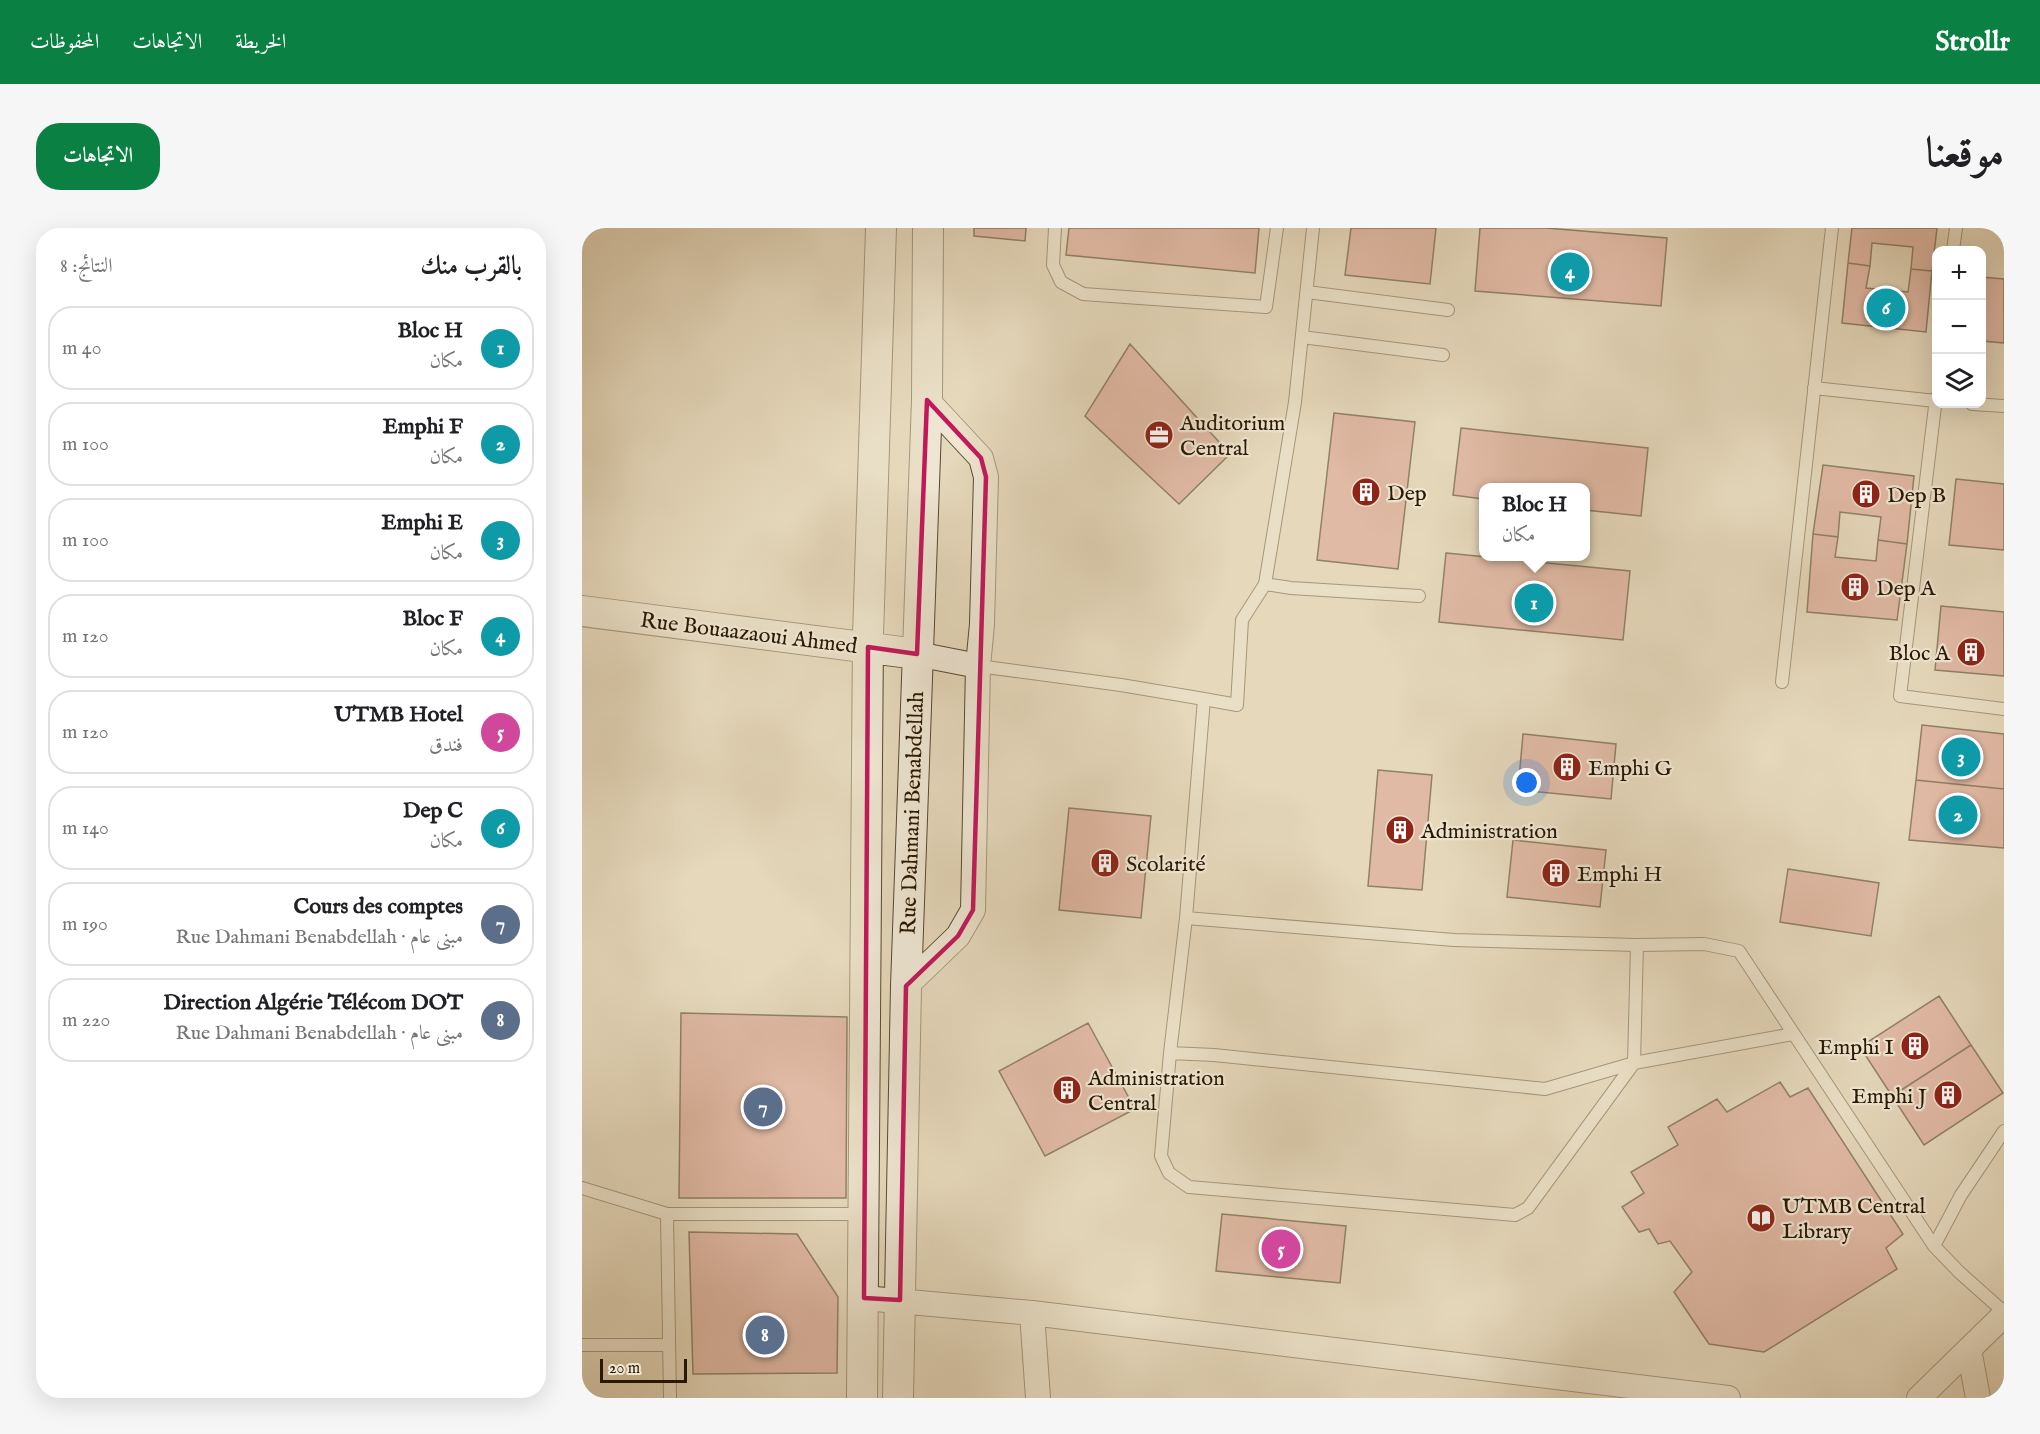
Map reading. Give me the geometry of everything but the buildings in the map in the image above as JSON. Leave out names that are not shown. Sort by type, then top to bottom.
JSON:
[{"type":"street","name":"Rue Dahmani Benabdellah","points":[[862,1398],[868,647],[881,228]]},
{"type":"street","name":"Rue Dahmani Benabdellah","points":[[898,1398],[906,986],[916,654],[927,400],[928,228]]},
{"type":"street","points":[[906,986],[958,936],[973,910],[978,666],[982,624],[986,477],[981,458],[927,400]]},
{"type":"street","name":"Rue Bouaazaoui Ahmed","points":[[582,611],[916,654]]},
{"type":"street","points":[[916,654],[978,666]]},
{"type":"street","points":[[864,1298],[1032,1313],[1620,1391],[1714,1397]]},
{"type":"street","points":[[1032,1313],[1038,1398]]},
{"type":"street","points":[[1919,1398],[2004,1314]]},
{"type":"street","points":[[1969,1349],[1978,1398]]},
{"type":"lane","points":[[1055,228],[1053,265],[1061,282],[1083,294],[1266,308],[1277,228]]},
{"type":"lane","points":[[978,666],[1121,685],[1237,705],[1242,620],[1265,584],[1295,402],[1313,228]]},
{"type":"lane","points":[[1782,682],[1832,228]]},
{"type":"lane","points":[[1954,246],[1956,228]]},
{"type":"lane","points":[[1306,292],[1448,310]]},
{"type":"lane","points":[[1302,337],[1443,355]]},
{"type":"lane","points":[[1814,388],[1932,400]]},
{"type":"lane","points":[[1986,405],[2004,406]]},
{"type":"lane","points":[[1935,408],[1900,696],[2004,709]]},
{"type":"lane","points":[[1265,584],[1291,588],[1419,596]]},
{"type":"lane","points":[[1204,699],[1186,918],[1170,1053],[1161,1156],[1169,1173],[1189,1187],[1515,1215],[1528,1208],[1634,1063],[1637,945]]},
{"type":"lane","points":[[1186,918],[1454,940],[1637,945],[1704,944],[1739,951],[1934,1245],[2004,1314]]},
{"type":"lane","points":[[1170,1053],[1214,1055],[1545,1089],[1634,1063],[1793,1034]]},
{"type":"lane","points":[[1934,1245],[1961,1196],[2004,1131]]},
{"type":"lane","points":[[582,1188],[667,1214],[864,1214]]},
{"type":"lane","points":[[667,1214],[670,1398]]},
{"type":"lane","points":[[582,1345],[669,1345]]},
{"type":"highlighted area","points":[[927,400],[981,458],[986,477],[973,910],[958,936],[906,986],[900,1300],[864,1298],[868,647],[917,654]]},
{"type":"place","name":"Bloc F","points":[[1570,272]]},
{"type":"place","name":"Dep C","points":[[1886,308]]},
{"type":"place","name":"Auditorium Central","points":[[1159,435]]},
{"type":"place","name":"Dep","points":[[1366,492]]},
{"type":"place","name":"Dep B","points":[[1866,494]]},
{"type":"place","name":"Dep A","points":[[1855,587]]},
{"type":"place","name":"Bloc H","points":[[1534,603]]},
{"type":"place","name":"Bloc A","points":[[1971,652]]},
{"type":"place","name":"Emphi E","points":[[1961,757]]},
{"type":"place","name":"Emphi G","points":[[1567,767]]},
{"type":"place","name":"Emphi F","points":[[1958,815]]},
{"type":"place","name":"Administration","points":[[1400,830]]},
{"type":"place","name":"Scolarité","points":[[1105,863]]},
{"type":"place","name":"Emphi H","points":[[1556,873]]},
{"type":"place","name":"Emphi I","points":[[1915,1046]]},
{"type":"place","name":"Administration Central","points":[[1067,1090]]},
{"type":"place","name":"Emphi J","points":[[1948,1095]]},
{"type":"place","name":"Cours des comptes","points":[[763,1107]]},
{"type":"place","name":"UTMB Central Library","points":[[1761,1218]]},
{"type":"place","name":"UTMB Hotel","points":[[1281,1249]]},
{"type":"place","name":"Direction Algérie Télécom DOT","points":[[765,1335]]}]
